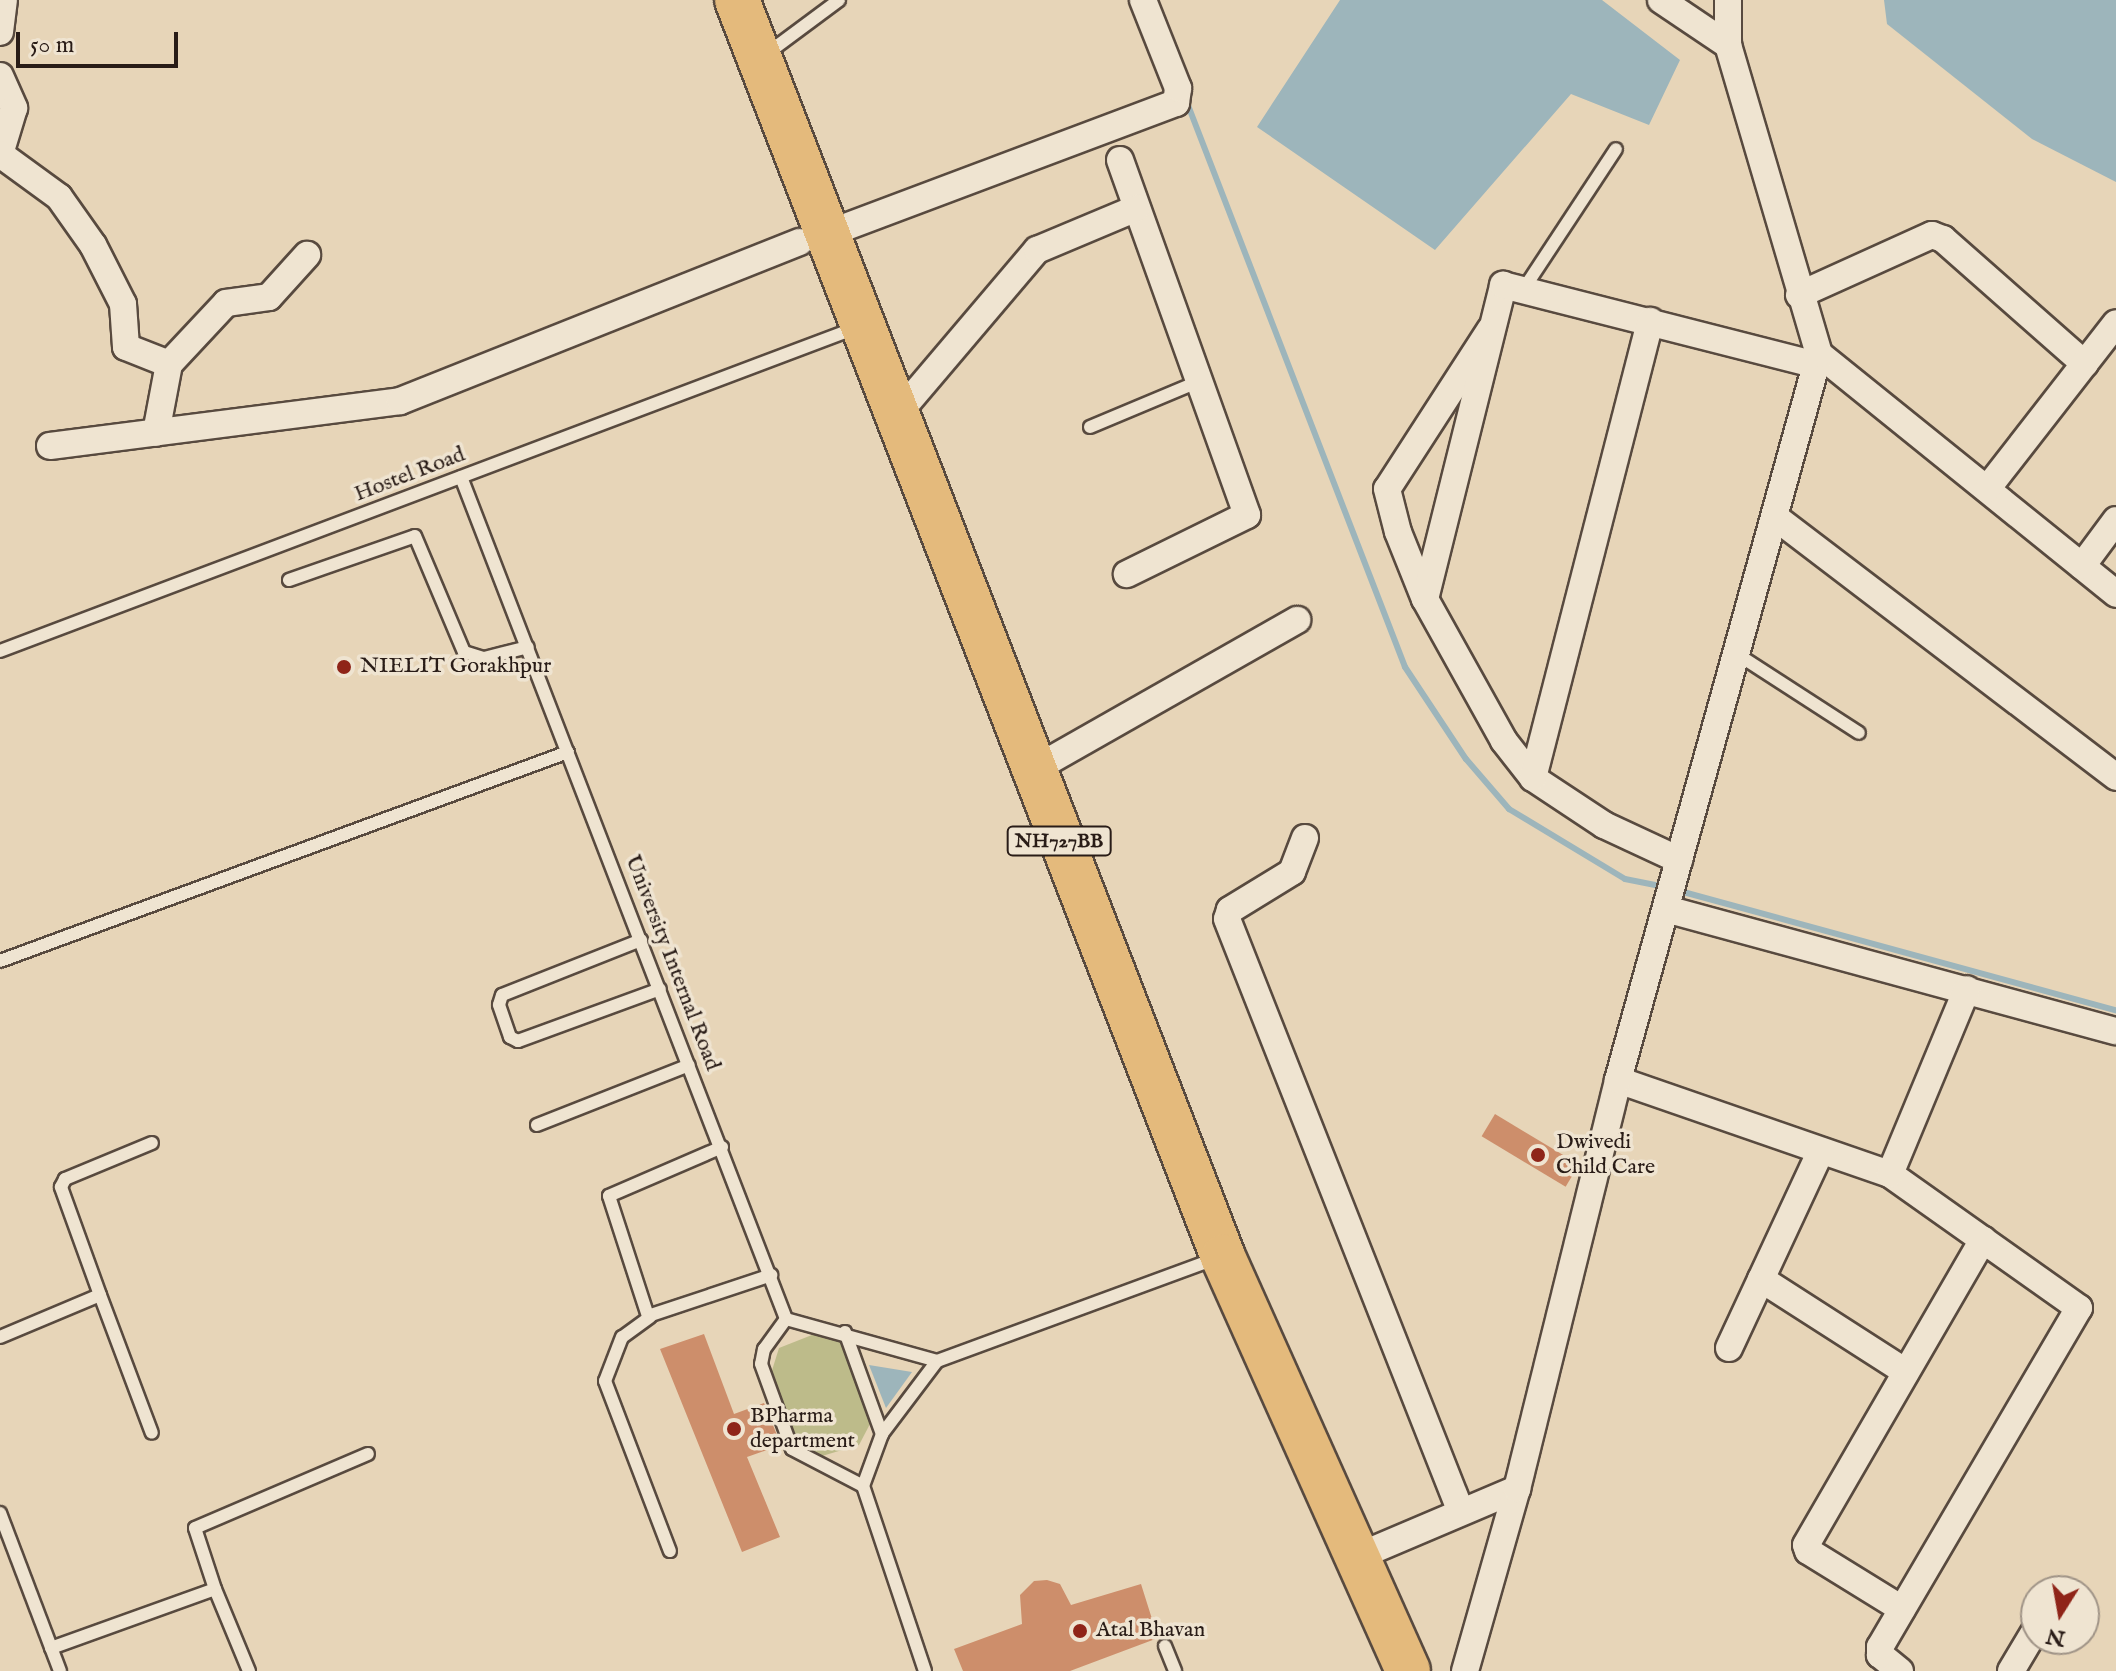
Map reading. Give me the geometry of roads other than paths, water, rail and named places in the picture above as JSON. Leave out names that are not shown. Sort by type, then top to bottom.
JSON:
[{"type":"highway","name":"NH727BB","points":[[705,0],[813,238],[1209,1262],[1376,1671]]},
{"type":"highway","name":"NH727BB","points":[[737,0],[760,60],[813,238]]},
{"type":"highway","name":"NH727BB","points":[[848,331],[896,416],[1033,770],[1209,1262],[1359,1556],[1408,1671]]},
{"type":"street","points":[[0,32],[4,0]]},
{"type":"street","points":[[50,446],[400,401],[813,238],[1176,103],[1178,88],[1143,0]]},
{"type":"street","points":[[1661,0],[1728,45]]},
{"type":"street","points":[[1465,1671],[1517,1489],[1618,1080],[1818,359],[1728,45],[1728,0]]},
{"type":"street","points":[[0,76],[14,108],[0,154],[59,197],[93,245],[123,304],[126,347],[169,364]]},
{"type":"street","points":[[1120,160],[1247,515],[1127,574]]},
{"type":"street","points":[[896,416],[1037,250],[1137,208]]},
{"type":"street","points":[[1799,295],[1932,235],[1943,239],[2085,364]]},
{"type":"street","points":[[156,433],[169,364],[226,303],[269,297],[307,255]]},
{"type":"street","points":[[1425,599],[1490,330],[1501,289],[1509,283],[1650,321],[1818,359],[1987,489],[2116,594]]},
{"type":"street","points":[[1533,778],[1650,321]]},
{"type":"street","points":[[1987,489],[2116,323]]},
{"type":"street","points":[[1490,330],[1387,489],[1425,599],[1504,741],[1533,778],[1604,825],[1672,888],[1967,989],[2116,1031]]},
{"type":"street","points":[[1775,517],[2116,777]]},
{"type":"street","points":[[2082,566],[2116,520]]},
{"type":"street","points":[[1033,770],[1297,620]]},
{"type":"street","points":[[1305,838],[1292,872],[1230,910],[1227,919],[1461,1512]]},
{"type":"street","points":[[1890,1174],[1967,989]]},
{"type":"street","points":[[1618,1080],[1890,1174],[2074,1303],[2078,1313],[1878,1651],[1900,1671]]},
{"type":"street","points":[[1729,1348],[1821,1151]]},
{"type":"street","points":[[1902,1609],[1808,1551],[1806,1545],[1983,1240]]},
{"type":"street","points":[[1761,1279],[1906,1372]]},
{"type":"street","points":[[1359,1556],[1517,1489]]},
{"type":"lane","points":[[760,60],[839,0]]},
{"type":"lane","points":[[1525,287],[1616,149]]},
{"type":"lane","name":"Hostel Road","points":[[0,651],[848,331]]},
{"type":"lane","points":[[1090,427],[1200,381]]},
{"type":"lane","name":"University Internal Road","points":[[461,477],[786,1319]]},
{"type":"lane","points":[[289,580],[415,536],[455,639],[464,652],[478,658],[528,647]]},
{"type":"lane","points":[[1737,654],[1859,733]]},
{"type":"lane","points":[[0,961],[568,752]]},
{"type":"lane","points":[[641,940],[502,995],[499,1005],[510,1037],[518,1041],[660,989]]},
{"type":"lane","points":[[537,1125],[689,1065]]},
{"type":"lane","points":[[152,1143],[65,1179],[61,1187],[152,1433]]},
{"type":"lane","points":[[650,1317],[609,1196],[722,1147]]},
{"type":"lane","points":[[925,1671],[863,1486],[882,1434],[937,1361],[1209,1262]]},
{"type":"lane","points":[[670,1551],[605,1381],[622,1337],[650,1317],[771,1275]]},
{"type":"lane","points":[[0,1337],[100,1295]]},
{"type":"lane","points":[[863,1486],[792,1449],[761,1364],[764,1349],[786,1319],[845,1332],[937,1361]]},
{"type":"lane","points":[[845,1332],[882,1434]]},
{"type":"lane","points":[[249,1671],[215,1589],[195,1528],[368,1454]]},
{"type":"lane","points":[[0,1513],[60,1671]]},
{"type":"lane","points":[[51,1648],[215,1589]]},
{"type":"lane","points":[[1165,1646],[1175,1671]]},
{"type":"water","points":[[1340,0],[1602,0],[1680,60],[1649,125],[1571,94],[1435,250],[1257,127]]},
{"type":"water","points":[[1884,0],[2116,0],[2116,182],[2032,139],[1887,24]]},
{"type":"water","points":[[869,1365],[912,1372],[886,1408]]},
{"type":"waterway","points":[[1186,100],[1405,667],[1466,759],[1509,809],[1625,879],[1665,887]]},
{"type":"waterway","points":[[1676,890],[2116,1010]]},
{"type":"place","name":"NIELIT Gorakhpur","points":[[344,667]]},
{"type":"place","name":"Dwivedi Child Care","points":[[1538,1155]]},
{"type":"place","name":"BPharma department","points":[[734,1429]]},
{"type":"place","name":"Atal Bhavan","points":[[1080,1631]]}]
